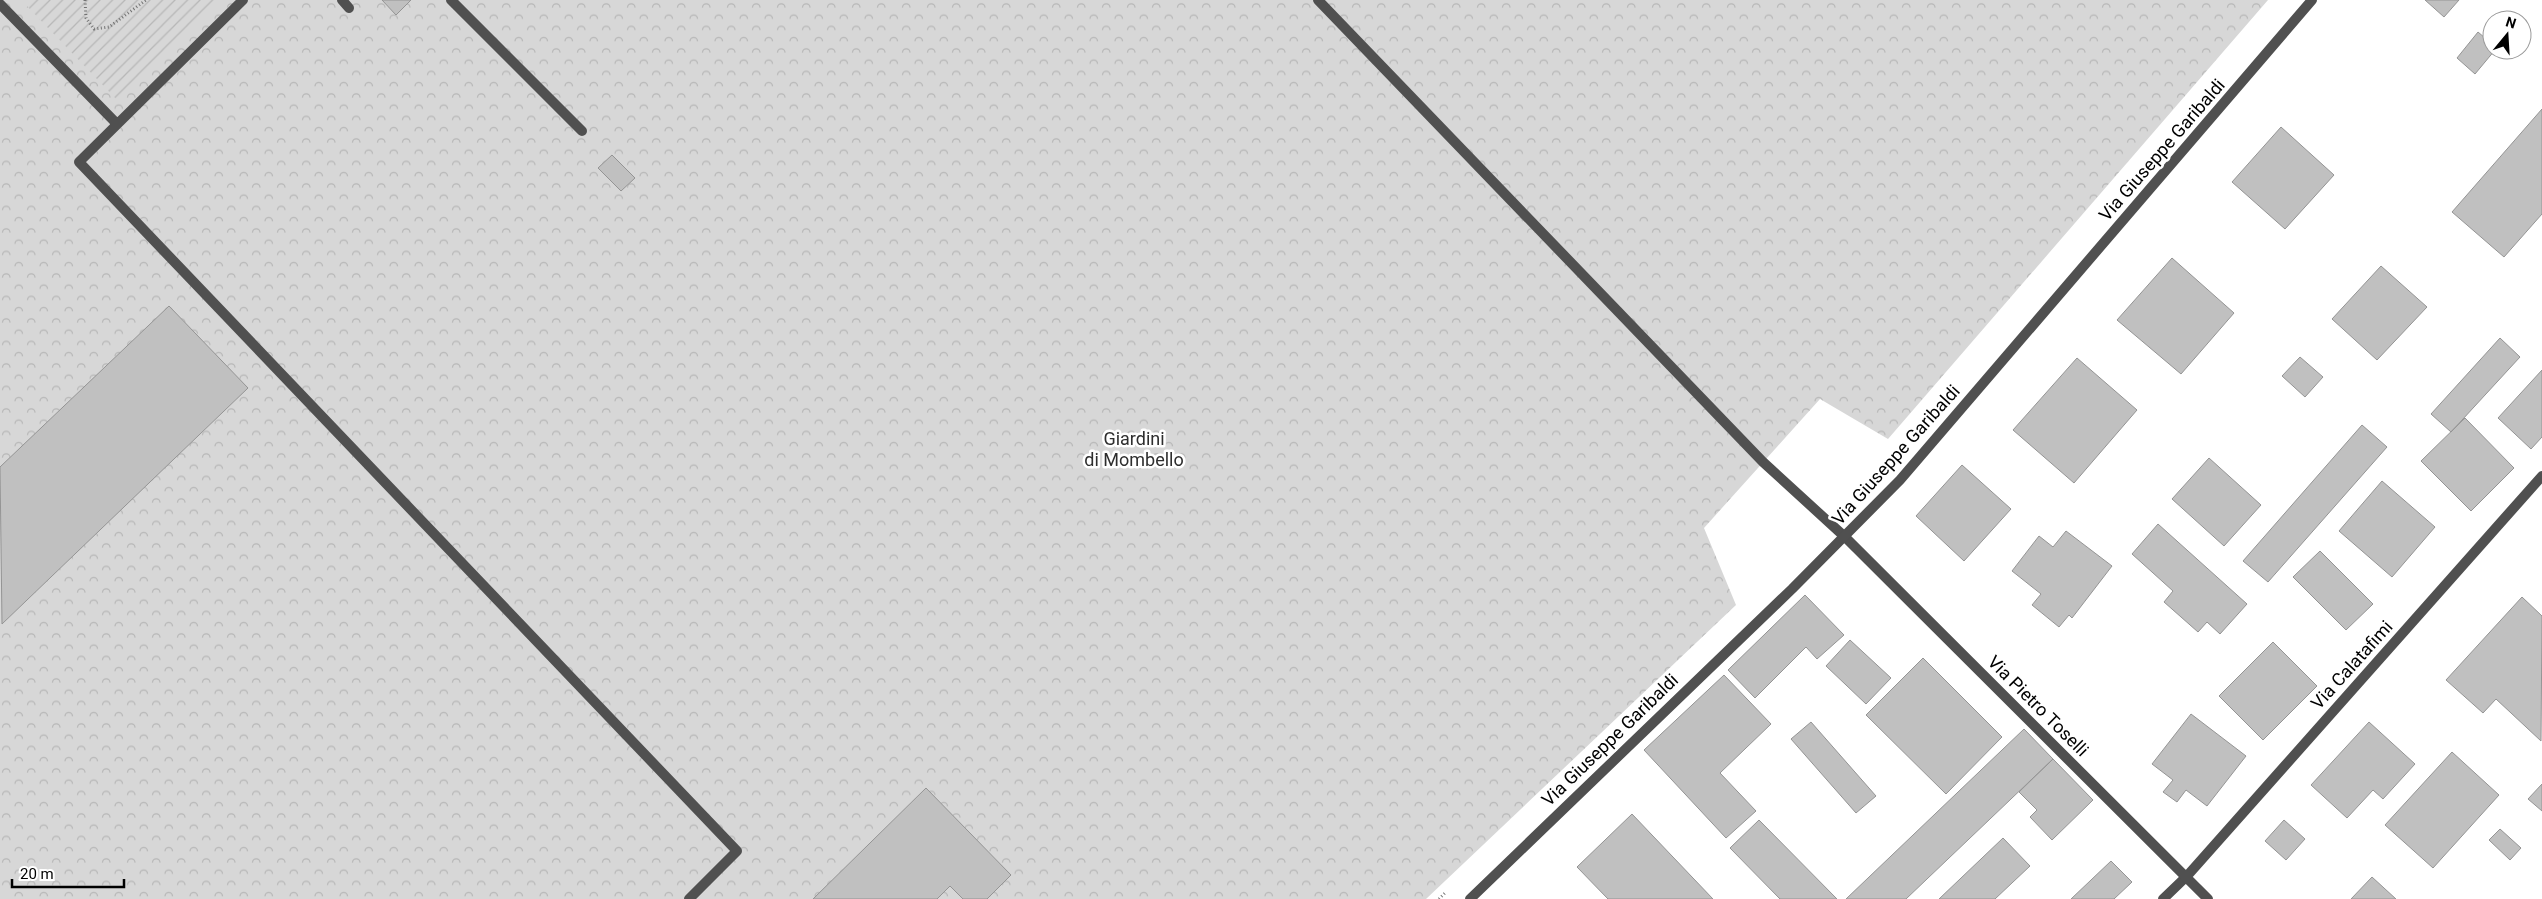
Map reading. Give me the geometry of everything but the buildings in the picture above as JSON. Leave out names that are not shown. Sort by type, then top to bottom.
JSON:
[{"type":"street","points":[[243,0],[79,162],[737,851],[689,899]]},
{"type":"street","points":[[342,0],[349,8]]},
{"type":"street","points":[[451,0],[582,131]]},
{"type":"street","name":"Via Pietro Toselli","points":[[1318,0],[1763,462],[1845,537],[2208,899]]},
{"type":"street","name":"Via Giuseppe Garibaldi","points":[[1470,899],[1845,537],[1900,480],[2312,0]]},
{"type":"street","points":[[0,4],[117,124]]},
{"type":"street","name":"Via Calatafimi","points":[[2163,899],[2187,876],[2542,476]]},
{"type":"path","points":[[85,0],[86,18],[94,29],[109,26],[146,0]]},
{"type":"path","points":[[1439,899],[1453,885]]},
{"type":"green space","name":"Giardini di Mombello","points":[[0,0],[2268,0],[1888,439],[1820,399],[1704,528],[1736,605],[1426,899],[0,899]]},
{"type":"green space","points":[[31,0],[222,0],[118,101],[26,5]]}]
